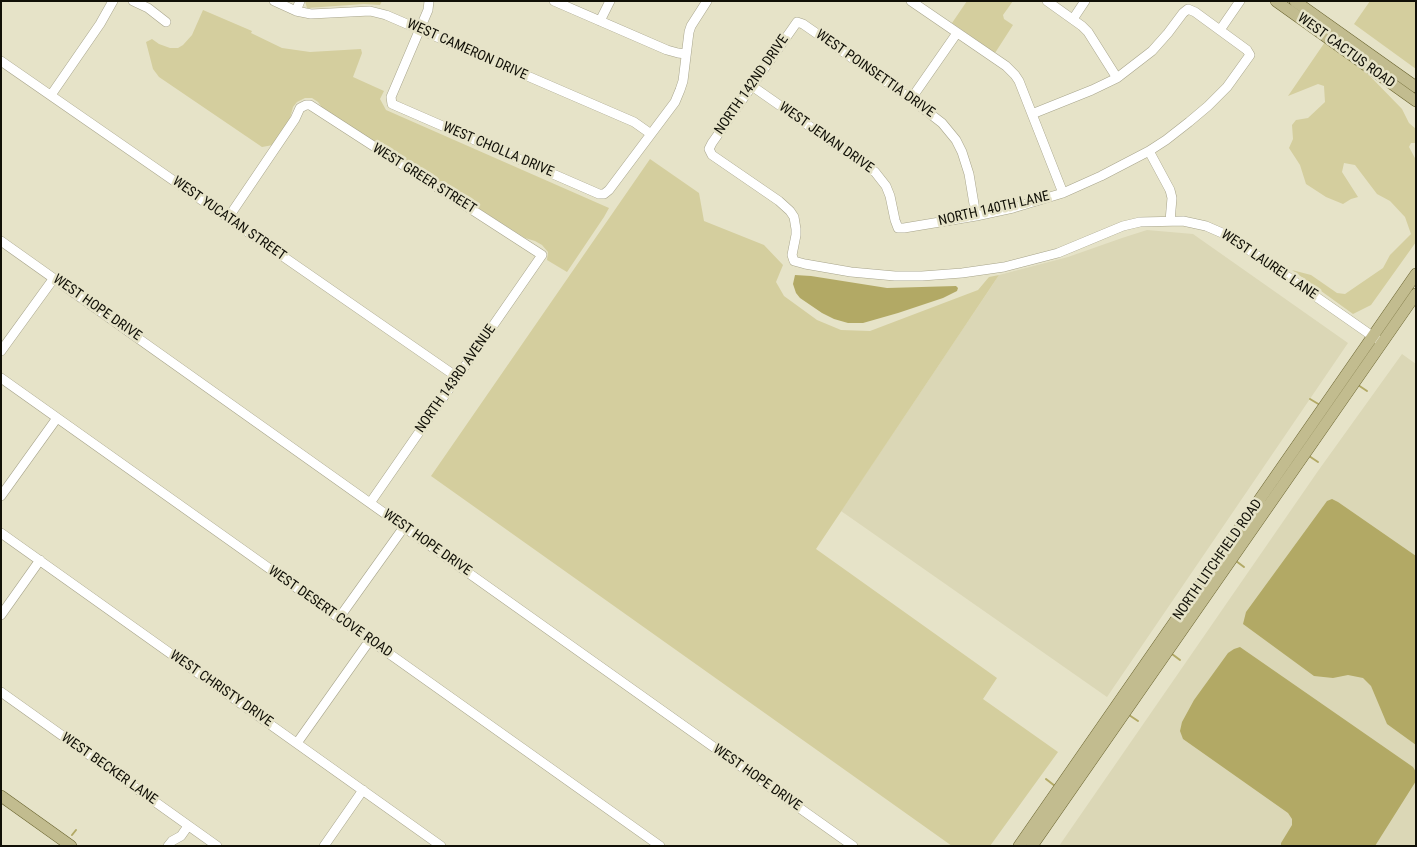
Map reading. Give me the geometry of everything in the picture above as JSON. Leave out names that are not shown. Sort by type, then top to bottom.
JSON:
[{"type":"main road","name":"WEST CACTUS ROAD","points":[[1276,1],[1416,101]]},
{"type":"main road","name":"WEST CACTUS ROAD","points":[[1296,1],[1416,87]]},
{"type":"main road","name":"NORTH LITCHFIELD ROAD","points":[[1032,846],[1105,732],[1377,340],[1416,274]]},
{"type":"main road","name":"NORTH LITCHFIELD ROAD","points":[[1377,340],[1416,294]]},
{"type":"main road","name":"NORTH LITCHFIELD ROAD","points":[[1019,846],[1052,799],[1105,732]]},
{"type":"main road","points":[[1,796],[71,846]]},
{"type":"main road","points":[[1025,846],[1050,809],[1052,799]]},
{"type":"street","points":[[51,95],[100,24],[113,1]]},
{"type":"street","points":[[133,1],[148,8],[166,22]]},
{"type":"street","name":"WEST CAMERON DRIVE","points":[[274,1],[303,13],[320,14],[370,11],[386,15],[634,122],[651,134]]},
{"type":"street","points":[[296,11],[300,1]]},
{"type":"street","points":[[420,30],[428,10],[429,1]]},
{"type":"street","points":[[554,1],[667,50],[686,54]]},
{"type":"street","points":[[600,21],[610,1]]},
{"type":"street","points":[[651,134],[678,95],[683,81],[688,32],[707,1]]},
{"type":"street","points":[[911,1],[1011,71],[1019,81],[1063,193]]},
{"type":"street","points":[[1047,1],[1088,32],[1117,78]]},
{"type":"street","points":[[1073,19],[1085,1]]},
{"type":"street","points":[[1032,114],[1117,78],[1152,51],[1168,34],[1183,12],[1188,9],[1220,30],[1240,1]]},
{"type":"street","name":"NORTH 142ND DRIVE","points":[[794,261],[792,255],[796,235],[796,222],[794,216],[779,201],[712,155],[709,149],[797,22]]},
{"type":"street","name":"WEST POINSETTIA DRIVE","points":[[797,22],[803,24],[911,98],[937,118],[956,140],[962,152],[969,174],[976,216]]},
{"type":"street","name":"WEST CHOLLA DRIVE","points":[[420,30],[391,97],[392,104],[397,107],[599,194],[604,194],[609,190],[651,134]]},
{"type":"street","name":"NORTH 140TH LANE","points":[[898,228],[976,216],[1013,208],[1063,193],[1101,176],[1149,150],[1178,132],[1208,106],[1226,87],[1250,55],[1247,50],[1220,30]]},
{"type":"street","points":[[911,98],[957,33]]},
{"type":"street","name":"WEST YUCATAN STREET","points":[[1,61],[457,376]]},
{"type":"street","name":"WEST JENAN DRIVE","points":[[752,86],[875,172],[886,186],[898,228]]},
{"type":"street","name":"WEST GREER STREET","points":[[228,218],[296,119],[300,108],[306,105],[313,107],[542,255]]},
{"type":"street","points":[[1149,150],[1170,190],[1172,204],[1170,220]]},
{"type":"street","name":"WEST LAUREL LANE","points":[[794,261],[851,272],[874,274],[922,276],[962,273],[1004,267],[1058,253],[1123,226],[1140,222],[1183,221],[1206,226],[1229,236],[1377,340]]},
{"type":"street","name":"WEST HOPE DRIVE","points":[[1,241],[853,846]]},
{"type":"street","name":"NORTH 143RD AVENUE","points":[[370,502],[542,255]]},
{"type":"street","points":[[1,351],[54,278]]},
{"type":"street","name":"WEST DESERT COVE ROAD","points":[[1,378],[660,846]]},
{"type":"street","points":[[1,496],[57,418]]},
{"type":"street","points":[[339,618],[404,527]]},
{"type":"street","name":"WEST CHRISTY DRIVE","points":[[1,533],[441,846]]},
{"type":"street","points":[[1,615],[40,560]]},
{"type":"street","points":[[296,743],[370,640]]},
{"type":"street","name":"WEST BECKER LANE","points":[[1,692],[217,846]]},
{"type":"street","points":[[324,846],[363,790]]},
{"type":"street","points":[[168,846],[172,841],[180,841],[188,826]]},
{"type":"shaded area","points":[[305,1],[382,1],[380,5],[364,4],[307,8]]},
{"type":"shaded area","points":[[967,1],[1013,1],[1003,15],[1004,19],[1013,25],[995,53],[952,23]]},
{"type":"shaded area","points":[[1370,1],[1416,1],[1416,69],[1354,24]]},
{"type":"shaded area","points":[[203,10],[252,31],[251,33],[282,48],[310,52],[361,49],[362,53],[353,77],[384,91],[380,99],[386,110],[609,208],[567,272],[547,260],[548,252],[542,245],[525,238],[459,196],[323,109],[312,98],[305,98],[297,102],[293,107],[289,122],[273,145],[262,147],[159,77],[153,69],[146,42],[152,39],[170,48],[178,48],[192,35]]},
{"type":"shaded area","points":[[1325,42],[1366,72],[1402,109],[1409,123],[1416,129],[1416,143],[1411,143],[1409,147],[1416,160],[1416,242],[1371,305],[1353,314],[1292,270],[1311,275],[1337,293],[1345,294],[1383,268],[1390,255],[1411,234],[1405,217],[1390,201],[1377,194],[1355,165],[1344,163],[1342,172],[1358,197],[1343,204],[1326,197],[1306,184],[1300,165],[1289,148],[1293,139],[1292,125],[1296,120],[1308,118],[1325,102],[1324,86],[1318,84],[1288,96]]},
{"type":"shaded area","points":[[650,159],[699,193],[704,221],[764,245],[783,265],[776,282],[784,296],[817,320],[841,330],[870,331],[978,290],[989,277],[999,275],[816,549],[997,678],[983,699],[1058,752],[990,846],[952,846],[431,476]]},
{"type":"shaded area","points":[[1147,230],[1193,234],[1348,343],[1107,697],[841,511],[999,275],[1068,257]]},
{"type":"shaded area","points":[[795,275],[887,288],[956,286],[958,288],[957,291],[943,298],[898,313],[863,323],[848,323],[822,313],[800,298],[793,284]]},
{"type":"shaded area","points":[[1402,354],[1416,364],[1416,846],[1059,846],[1318,471]]},
{"type":"shaded area","points":[[1332,499],[1416,556],[1416,745],[1387,724],[1371,686],[1363,678],[1348,675],[1333,678],[1314,676],[1243,624],[1246,612],[1327,501]]},
{"type":"shaded area","points":[[1240,647],[1413,767],[1416,772],[1416,781],[1375,846],[1281,846],[1292,825],[1292,819],[1288,813],[1183,739],[1180,731],[1182,722],[1194,700],[1228,653]]},
{"type":"waterway","points":[[1358,385],[1367,391]]},
{"type":"waterway","points":[[1310,399],[1320,405]]},
{"type":"waterway","points":[[1309,456],[1318,462]]},
{"type":"waterway","points":[[1236,561],[1244,567]]},
{"type":"waterway","points":[[1172,654],[1180,660]]},
{"type":"waterway","points":[[1129,715],[1138,721]]},
{"type":"waterway","points":[[1046,779],[1055,786]]},
{"type":"waterway","points":[[72,835],[76,830]]}]
